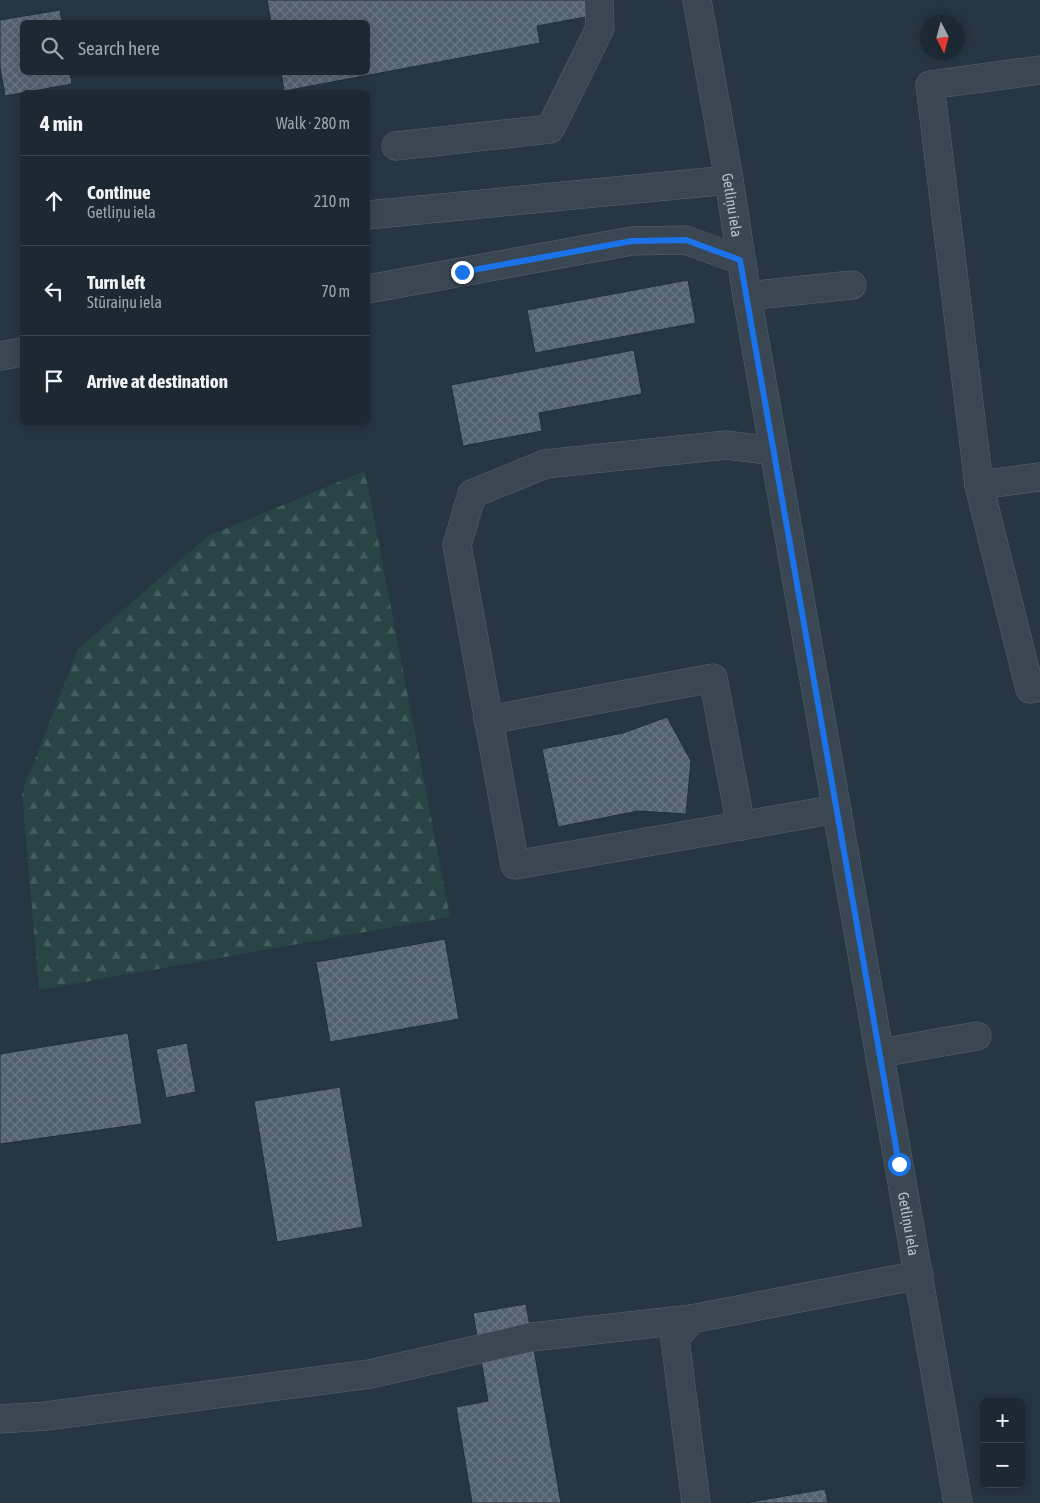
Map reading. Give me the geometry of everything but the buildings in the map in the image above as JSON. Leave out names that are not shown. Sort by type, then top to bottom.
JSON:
[{"type":"street","points":[[396,146],[550,129],[600,28],[599,0]]},
{"type":"street","name":"Getliņu iela","points":[[697,0],[729,180],[740,260],[958,1503]]},
{"type":"street","points":[[1040,70],[930,85],[979,485],[1030,689],[1040,687]]},
{"type":"street","points":[[370,215],[729,180]]},
{"type":"street","points":[[370,289],[632,241],[686,240],[740,260]]},
{"type":"street","points":[[747,296],[852,285]]},
{"type":"street","points":[[0,356],[20,352]]},
{"type":"street","points":[[774,451],[726,445],[545,464],[472,494],[457,545],[515,865],[837,809]]},
{"type":"street","points":[[979,485],[1040,477]]},
{"type":"street","points":[[488,720],[713,678],[741,826]]},
{"type":"street","points":[[880,1054],[977,1036]]},
{"type":"street","points":[[0,1419],[46,1416],[370,1374],[532,1337],[691,1319],[919,1275]]},
{"type":"street","points":[[691,1319],[676,1340],[696,1503]]},
{"type":"green space","points":[[365,471],[450,917],[39,990],[22,793],[78,649],[208,536]]},
{"type":"route","points":[[462,272],[632,241],[686,240],[740,260],[899,1164]]}]
